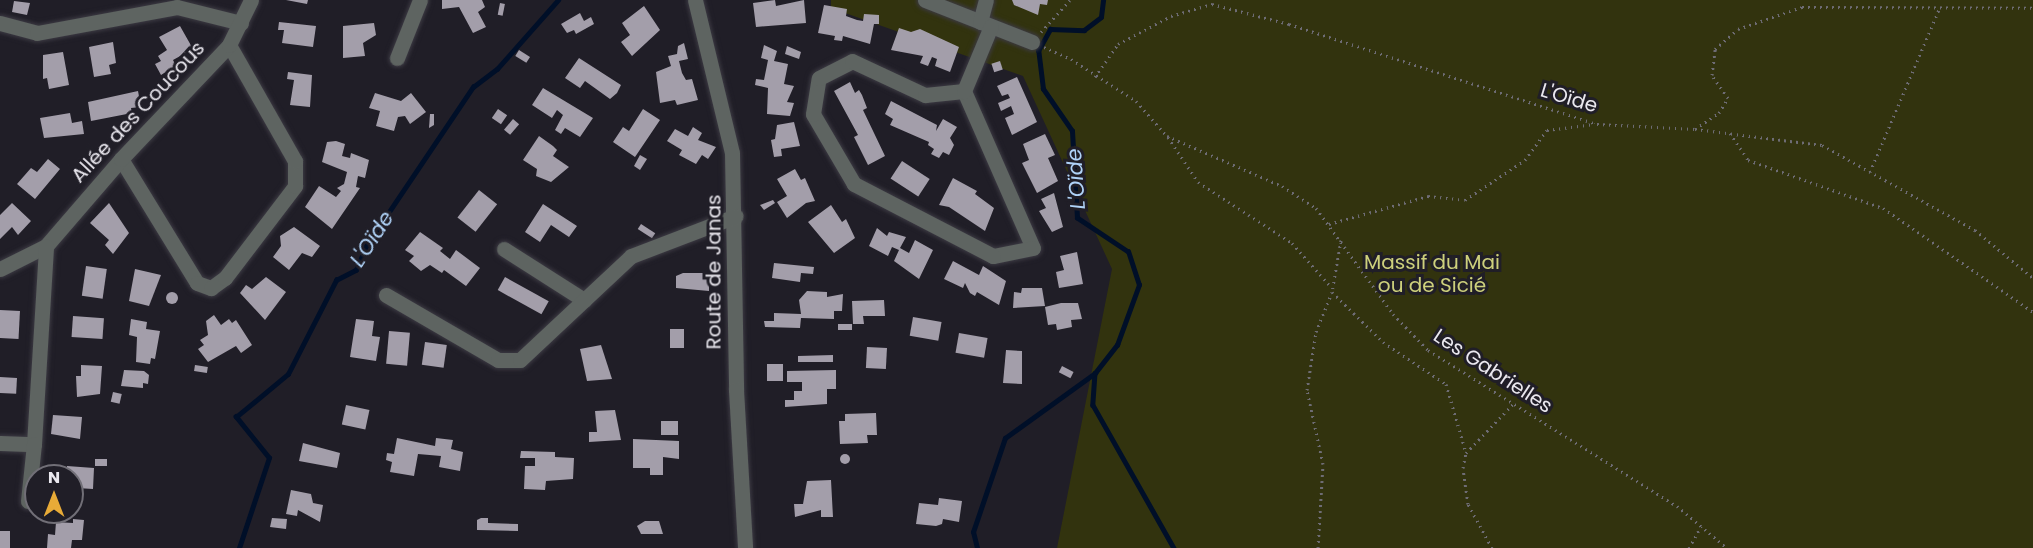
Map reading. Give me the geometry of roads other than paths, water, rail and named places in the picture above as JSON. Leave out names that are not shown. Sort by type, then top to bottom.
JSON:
[{"type":"street","name":"Allée des Coucous","points":[[0,269],[46,246],[121,159],[229,45],[251,0]]},
{"type":"street","points":[[397,58],[420,0]]},
{"type":"street","name":"Route de Janas","points":[[695,0],[732,153],[736,216],[736,390],[745,548]]},
{"type":"street","points":[[925,0],[1032,42]]},
{"type":"street","points":[[964,91],[925,95],[852,61],[819,78],[813,114],[854,184],[993,256],[1033,248],[964,91],[986,24],[986,0]]},
{"type":"street","points":[[0,23],[37,33],[177,7],[241,23]]},
{"type":"street","points":[[121,159],[197,283],[211,288],[225,278],[295,186],[295,161],[229,45]]},
{"type":"street","points":[[386,295],[498,360],[520,360],[631,256],[736,216]]},
{"type":"street","points":[[32,464],[46,246]]},
{"type":"street","points":[[504,249],[584,300]]},
{"type":"street","points":[[0,443],[34,444]]},
{"type":"waterway","name":"L'Oïde","points":[[239,548],[269,458],[236,417],[288,374],[336,280],[356,270],[366,246],[473,87],[497,69],[558,0]]},
{"type":"waterway","name":"L'Oïde","points":[[977,548],[973,532],[1005,438],[1095,373],[1117,345],[1139,285],[1128,252],[1077,218],[1072,131],[1043,89],[1038,51],[1050,29],[1084,30],[1101,17],[1103,0]]},
{"type":"waterway","name":"L'Oïde","points":[[1095,373],[1093,405],[1174,548]]},
{"type":"park label","name":"Massif du Mai ou de Sicié","points":[[1432,274]]}]
